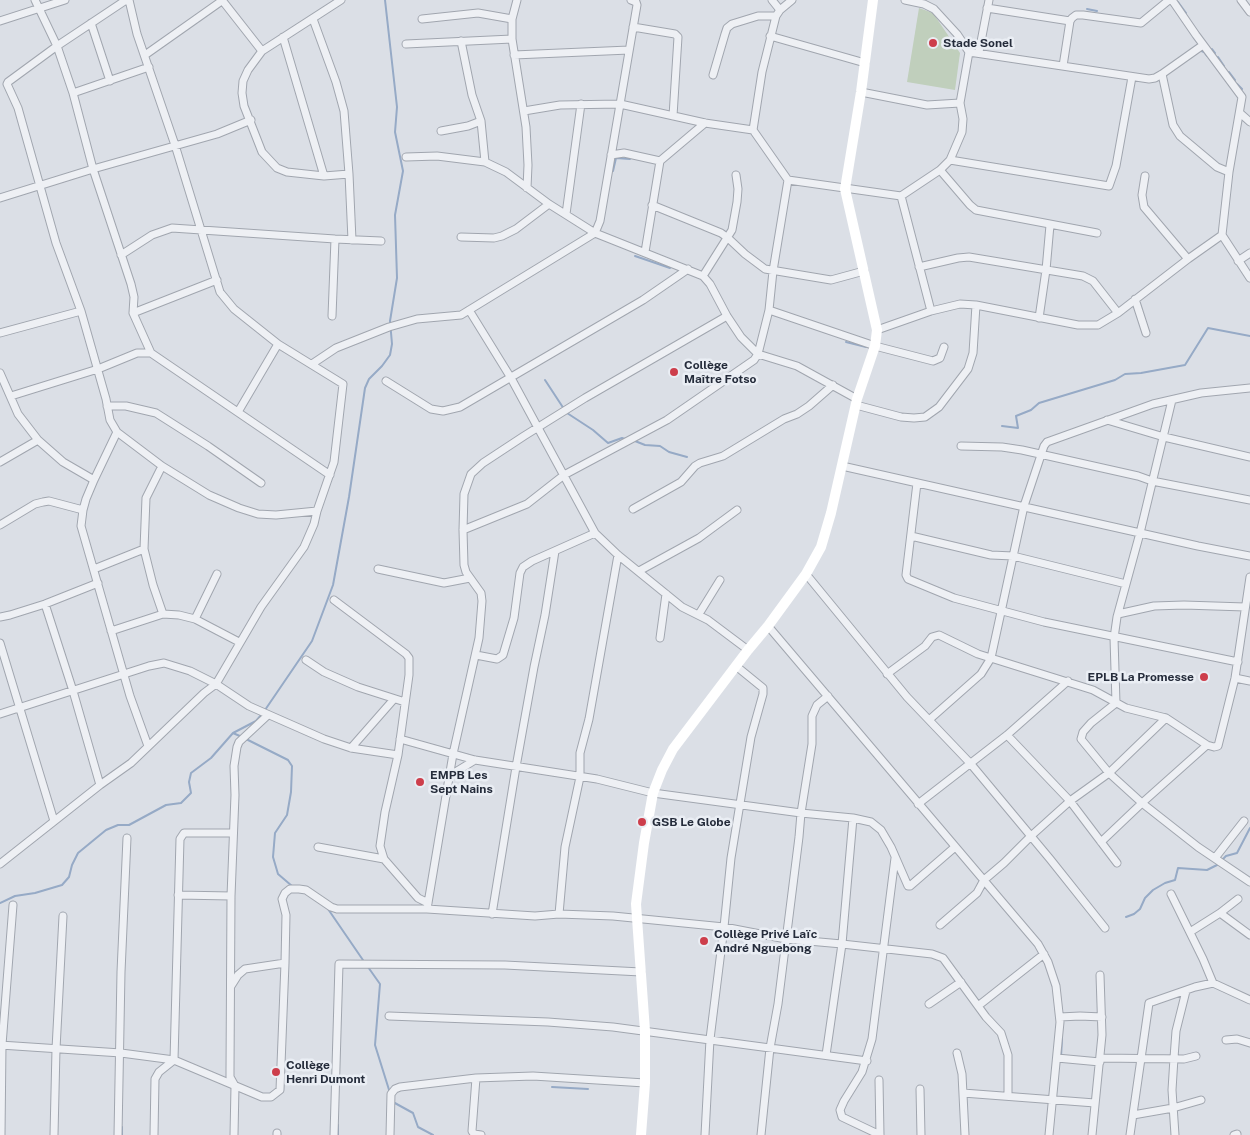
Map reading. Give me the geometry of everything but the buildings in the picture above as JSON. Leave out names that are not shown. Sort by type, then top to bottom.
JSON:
[{"type":"main road","points":[[640,1135],[645,1082],[646,1031],[636,904],[654,793],[662,770],[673,748],[768,626],[806,574],[821,547],[832,513],[856,402],[875,346],[877,330],[845,189],[861,92],[873,0]]},
{"type":"street","points":[[35,0],[57,46],[73,93],[93,169],[134,297],[133,312],[151,353],[330,475]]},
{"type":"street","points":[[0,21],[65,0]]},
{"type":"street","points":[[0,864],[100,785],[131,763],[204,693],[216,684],[239,642],[276,585],[304,547],[314,524],[316,511],[334,462],[343,384],[278,344],[230,305],[220,292],[175,145],[127,0],[91,22],[7,84],[18,108],[56,243],[81,311],[108,406],[110,420],[117,432],[162,466],[209,494],[238,508],[258,514],[316,511]]},
{"type":"street","points":[[145,55],[222,0],[262,51]]},
{"type":"street","points":[[518,0],[512,18],[512,39],[524,111],[528,150],[527,188]]},
{"type":"street","points":[[312,364],[336,348],[371,334],[417,319],[456,317],[595,233],[600,221],[637,5],[636,2],[631,0]]},
{"type":"street","points":[[772,0],[778,13]]},
{"type":"street","points":[[463,530],[527,504],[564,475],[667,420],[749,364],[758,354],[768,310],[788,180],[753,130],[770,36],[778,13],[792,0]]},
{"type":"street","points":[[788,180],[901,196],[940,170],[950,160],[962,132],[962,109],[960,103],[969,52],[957,34],[934,9],[924,4],[905,0]]},
{"type":"street","points":[[979,52],[989,0]]},
{"type":"street","points":[[1063,66],[1070,21],[1076,15],[1141,23],[1171,0],[1242,97],[1229,172],[1222,235],[1250,278]]},
{"type":"street","points":[[1241,0],[1250,12]]},
{"type":"street","points":[[338,1],[262,51],[248,70],[242,93],[244,106],[262,152],[277,168],[287,172],[324,176],[349,174]]},
{"type":"street","points":[[987,8],[1070,21]]},
{"type":"street","points":[[422,18],[478,13],[512,18]]},
{"type":"street","points":[[713,75],[727,28],[732,24],[749,18],[778,13]]},
{"type":"street","points":[[313,19],[331,66],[344,111],[352,240]]},
{"type":"street","points":[[91,22],[110,81]]},
{"type":"street","points":[[633,27],[678,36],[673,116]]},
{"type":"street","points":[[770,36],[865,63]]},
{"type":"street","points":[[283,37],[324,176]]},
{"type":"street","points":[[406,44],[512,39]]},
{"type":"street","points":[[461,41],[472,95],[480,121],[485,162]]},
{"type":"street","points":[[969,52],[1149,79],[1162,74],[1203,45]]},
{"type":"street","points":[[514,55],[629,50]]},
{"type":"street","points":[[73,93],[149,68]]},
{"type":"street","points":[[1162,74],[1173,125],[1180,136],[1216,166],[1229,172]]},
{"type":"street","points":[[950,160],[1109,186],[1116,166],[1132,77]]},
{"type":"street","points":[[1242,97],[1250,91]]},
{"type":"street","points":[[861,92],[927,105],[960,103]]},
{"type":"street","points":[[566,214],[581,104]]},
{"type":"street","points":[[524,111],[560,105],[620,104],[705,123],[753,130]]},
{"type":"street","points":[[1240,113],[1250,122]]},
{"type":"street","points":[[0,198],[93,169],[217,134],[251,120]]},
{"type":"street","points":[[441,131],[468,126],[480,121]]},
{"type":"street","points":[[645,252],[660,161],[705,123]]},
{"type":"street","points":[[614,142],[624,153]]},
{"type":"street","points":[[611,155],[624,153],[660,161]]},
{"type":"street","points":[[406,157],[437,156],[485,162],[506,172],[549,204],[595,233],[703,276],[710,284],[726,316],[741,337],[758,354],[797,366],[833,385],[856,402],[901,417],[925,417],[939,407],[964,377],[973,353],[976,305]]},
{"type":"street","points":[[940,170],[976,210],[1097,233]]},
{"type":"street","points":[[703,276],[732,230],[738,189],[736,175]]},
{"type":"street","points":[[1145,176],[1142,195],[1144,207],[1188,258]]},
{"type":"street","points":[[901,196],[931,311]]},
{"type":"street","points":[[461,237],[494,238],[502,236],[516,229],[549,204]]},
{"type":"street","points":[[652,205],[710,228],[728,238],[759,265],[773,271],[831,280],[864,271]]},
{"type":"street","points":[[1039,318],[1050,225]]},
{"type":"street","points":[[121,255],[152,235],[172,228],[381,241]]},
{"type":"street","points":[[877,330],[931,311],[960,304],[976,305],[1078,325],[1098,325],[1118,313],[1188,258],[1222,235]]},
{"type":"street","points":[[332,316],[335,239]]},
{"type":"street","points":[[1238,261],[1250,252]]},
{"type":"street","points":[[919,267],[969,257],[1088,278],[1093,281],[1118,313]]},
{"type":"street","points":[[386,382],[432,408],[443,411],[460,407],[643,300],[688,269]]},
{"type":"street","points":[[133,312],[217,280]]},
{"type":"street","points":[[1135,300],[1146,333]]},
{"type":"street","points":[[469,310],[511,378],[595,532],[618,555],[682,607],[699,614],[748,650]]},
{"type":"street","points":[[768,310],[875,346],[933,360],[940,358],[944,347]]},
{"type":"street","points":[[0,333],[81,311]]},
{"type":"street","points":[[427,906],[453,754],[464,698],[476,655],[482,601],[481,593],[466,572],[464,566],[464,494],[471,474],[484,463],[585,398],[726,316]]},
{"type":"street","points":[[238,412],[278,344]]},
{"type":"street","points":[[11,396],[98,369],[137,353],[151,353]]},
{"type":"street","points":[[0,373],[18,414],[38,440],[63,462],[94,480]]},
{"type":"street","points":[[633,509],[681,482],[700,463],[724,456],[784,419],[810,406],[833,385]]},
{"type":"street","points":[[929,720],[981,674],[990,658],[1024,506],[1044,446],[1050,440],[1138,408],[1210,392],[1250,388]]},
{"type":"street","points":[[1116,703],[1114,638],[1118,614],[1140,533],[1172,400]]},
{"type":"street","points":[[108,406],[126,406],[156,413],[261,483]]},
{"type":"street","points":[[1106,420],[1164,437],[1250,457]]},
{"type":"street","points":[[117,432],[94,480],[83,510],[81,526],[130,696],[148,746]]},
{"type":"street","points":[[0,462],[38,440]]},
{"type":"street","points":[[961,446],[1002,447],[1022,450],[1138,476],[1152,481],[1250,500]]},
{"type":"street","points":[[162,466],[146,498],[144,549],[153,585],[164,614]]},
{"type":"street","points":[[842,466],[1250,556]]},
{"type":"street","points":[[917,483],[906,578],[954,598],[1044,622],[1114,638],[1238,662]]},
{"type":"street","points":[[0,525],[35,504],[43,502],[49,501],[83,510]]},
{"type":"street","points":[[639,571],[699,538],[737,510]]},
{"type":"street","points":[[476,655],[497,659],[503,654],[514,618],[520,573],[523,567],[595,532]]},
{"type":"street","points":[[911,536],[991,555],[1013,556],[1126,584]]},
{"type":"street","points":[[94,569],[144,549]]},
{"type":"street","points":[[492,914],[555,550]]},
{"type":"street","points":[[559,914],[566,847],[580,777],[580,753],[589,719],[618,555]]},
{"type":"street","points":[[378,569],[444,583],[452,583],[470,578]]},
{"type":"street","points":[[195,619],[217,574]]},
{"type":"street","points":[[806,574],[888,674],[970,763],[1105,928]]},
{"type":"street","points":[[888,674],[925,646],[936,635],[990,658],[1068,681],[1102,694],[1116,703],[1136,711],[1166,718],[1214,748],[1219,744],[1235,678],[1250,577]]},
{"type":"street","points":[[699,614],[720,580]]},
{"type":"street","points":[[0,617],[45,604],[98,582]]},
{"type":"street","points":[[660,638],[666,594]]},
{"type":"street","points":[[334,600],[406,654],[409,662],[398,755],[385,812],[380,846],[384,859],[427,906]]},
{"type":"street","points":[[45,604],[100,785]]},
{"type":"street","points":[[1118,614],[1154,606],[1245,607]]},
{"type":"street","points":[[112,630],[164,614],[179,615],[195,619],[239,642]]},
{"type":"street","points":[[768,626],[1038,944],[1044,954],[1055,980],[1060,1017],[1049,1135]]},
{"type":"street","points":[[0,644],[54,821]]},
{"type":"street","points":[[306,660],[324,672],[358,687],[405,702]]},
{"type":"street","points":[[0,714],[164,663],[190,671],[216,684],[249,706],[324,739],[352,748],[398,755]]},
{"type":"street","points":[[705,1135],[710,1039],[731,858],[751,737],[763,690],[736,666]]},
{"type":"street","points":[[1235,678],[1250,681]]},
{"type":"street","points":[[918,804],[1007,735],[1068,681]]},
{"type":"street","points":[[761,1135],[770,1048],[778,1004],[799,837],[800,813],[812,744],[812,716],[817,705],[828,696]]},
{"type":"street","points":[[352,748],[394,699]]},
{"type":"street","points":[[1116,703],[1091,722],[1081,736],[1085,744],[1109,773],[1142,803],[1250,882]]},
{"type":"street","points":[[234,1135],[235,1086],[230,1077],[230,986],[234,766],[239,742],[268,715]]},
{"type":"street","points":[[940,926],[977,893],[984,880],[1031,836],[1070,802],[1109,773],[1166,718]]},
{"type":"street","points":[[1007,735],[1070,802],[1117,863]]},
{"type":"street","points":[[400,739],[475,760],[612,782],[654,793],[800,813],[854,818],[876,825],[886,839],[906,885],[910,886],[955,847]]},
{"type":"street","points":[[1101,842],[1208,745]]},
{"type":"street","points":[[449,776],[475,760]]},
{"type":"street","points":[[826,1055],[842,944],[854,818]]},
{"type":"street","points":[[1215,858],[1244,821]]},
{"type":"street","points":[[154,1135],[155,1080],[159,1072],[174,1060],[178,895],[182,835],[184,832],[233,832]]},
{"type":"street","points":[[118,1135],[127,838]]},
{"type":"street","points":[[318,847],[384,859]]},
{"type":"street","points":[[879,1080],[880,1135],[840,1115],[844,1101],[862,1072],[872,1039],[895,858]]},
{"type":"street","points":[[1,1045],[121,1053],[174,1060],[267,1098],[280,1090],[286,915],[282,899],[290,889],[299,889],[306,890],[337,909],[427,906],[492,914],[535,916],[559,914],[637,919],[724,927],[786,938],[938,955],[943,958],[978,1006],[1001,1033],[1008,1055],[1008,1096]]},
{"type":"street","points":[[1171,894],[1213,983],[1250,1000]]},
{"type":"street","points":[[178,895],[231,896]]},
{"type":"street","points":[[1190,932],[1238,899]]},
{"type":"street","points":[[1,1135],[3,1001],[13,905]]},
{"type":"street","points":[[1220,913],[1250,935]]},
{"type":"street","points":[[54,1135],[56,1048],[64,916]]},
{"type":"street","points":[[978,1006],[1044,954]]},
{"type":"street","points":[[230,986],[238,975],[252,966],[285,963]]},
{"type":"street","points":[[334,1135],[339,964],[505,965],[641,972]]},
{"type":"street","points":[[1092,1135],[1100,1060],[1102,1017],[1100,976]]},
{"type":"street","points":[[929,1004],[961,982]]},
{"type":"street","points":[[1130,1135],[1149,1003],[1213,983]]},
{"type":"street","points":[[1175,1135],[1172,1090],[1176,1031],[1186,991]]},
{"type":"street","points":[[388,1016],[548,1022],[613,1027],[866,1061]]},
{"type":"street","points":[[1060,1017],[1102,1017]]},
{"type":"street","points":[[1226,1040],[1237,1039],[1250,1043]]},
{"type":"street","points":[[957,1053],[962,1074],[966,1135]]},
{"type":"street","points":[[1057,1058],[1100,1060],[1141,1058],[1184,1059],[1196,1056]]},
{"type":"street","points":[[390,1135],[391,1094],[395,1089],[429,1082],[476,1078],[578,1078],[645,1082]]},
{"type":"street","points":[[476,1078],[472,1132],[481,1135]]},
{"type":"street","points":[[920,1088],[921,1135]]},
{"type":"street","points":[[963,1093],[1095,1103]]},
{"type":"street","points":[[1133,1115],[1173,1108],[1201,1100]]},
{"type":"green space","name":"Stade Sonel","points":[[919,8],[933,13],[960,53],[955,90],[907,82]]},
{"type":"waterway","points":[[265,710],[312,641],[333,585],[349,497],[365,388],[369,379],[390,355],[392,344],[390,321],[397,278],[395,215],[403,171],[395,132],[397,107],[385,0]]},
{"type":"waterway","points":[[1178,2],[1186,13]]},
{"type":"waterway","points":[[1087,9],[1097,11]]},
{"type":"waterway","points":[[1212,49],[1215,53]]},
{"type":"waterway","points":[[1199,50],[1207,56]]},
{"type":"waterway","points":[[1218,57],[1224,66]]},
{"type":"waterway","points":[[1229,72],[1235,80]]},
{"type":"waterway","points":[[1237,84],[1242,89]]},
{"type":"waterway","points":[[613,171],[616,158],[630,159]]},
{"type":"waterway","points":[[635,256],[670,268]]},
{"type":"waterway","points":[[1002,426],[1018,428],[1016,416],[1031,410],[1039,403],[1115,380],[1125,374],[1185,365],[1208,328],[1250,336]]},
{"type":"waterway","points":[[846,342],[866,347]]},
{"type":"waterway","points":[[545,380],[564,409]]},
{"type":"waterway","points":[[567,413],[593,430],[608,443],[622,438],[625,439]]},
{"type":"waterway","points":[[635,441],[645,445],[660,446],[669,452],[687,457]]},
{"type":"waterway","points":[[0,903],[15,896],[35,893],[62,885],[69,877],[78,853],[106,830],[118,825],[129,825],[166,805],[181,803],[191,793],[189,782],[191,773],[211,758],[233,733],[256,721],[262,714]]},
{"type":"waterway","points":[[233,733],[242,737]]},
{"type":"waterway","points":[[246,739],[288,760],[292,766],[291,792],[287,815],[275,833],[273,857],[278,874],[292,886]]},
{"type":"waterway","points":[[1222,860],[1226,856],[1237,853],[1250,828]]},
{"type":"waterway","points":[[1126,917],[1140,909],[1145,898],[1153,890],[1175,880],[1178,868],[1207,870],[1219,864]]},
{"type":"waterway","points":[[328,909],[365,963]]},
{"type":"waterway","points":[[368,967],[380,984],[375,1045],[390,1093]]},
{"type":"waterway","points":[[1061,1057],[1062,1039]]},
{"type":"waterway","points":[[552,1087],[588,1089]]},
{"type":"waterway","points":[[393,1102],[413,1113],[418,1127],[433,1135]]},
{"type":"waterway","points":[[338,1125],[338,1135]]},
{"type":"waterway","points":[[122,1127],[122,1135]]},
{"type":"place","name":"Stade Sonel","points":[[933,43]]},
{"type":"place","name":"Collège Maître Fotso","points":[[674,372]]},
{"type":"place","name":"EPLB La Promesse","points":[[1204,677]]},
{"type":"place","name":"EMPB Les Sept Nains","points":[[420,782]]},
{"type":"place","name":"GSB Le Globe","points":[[642,822]]},
{"type":"place","name":"Collège Privé Laïc André Nguebong","points":[[704,941]]},
{"type":"place","name":"Collège Henri Dumont","points":[[276,1072]]}]
